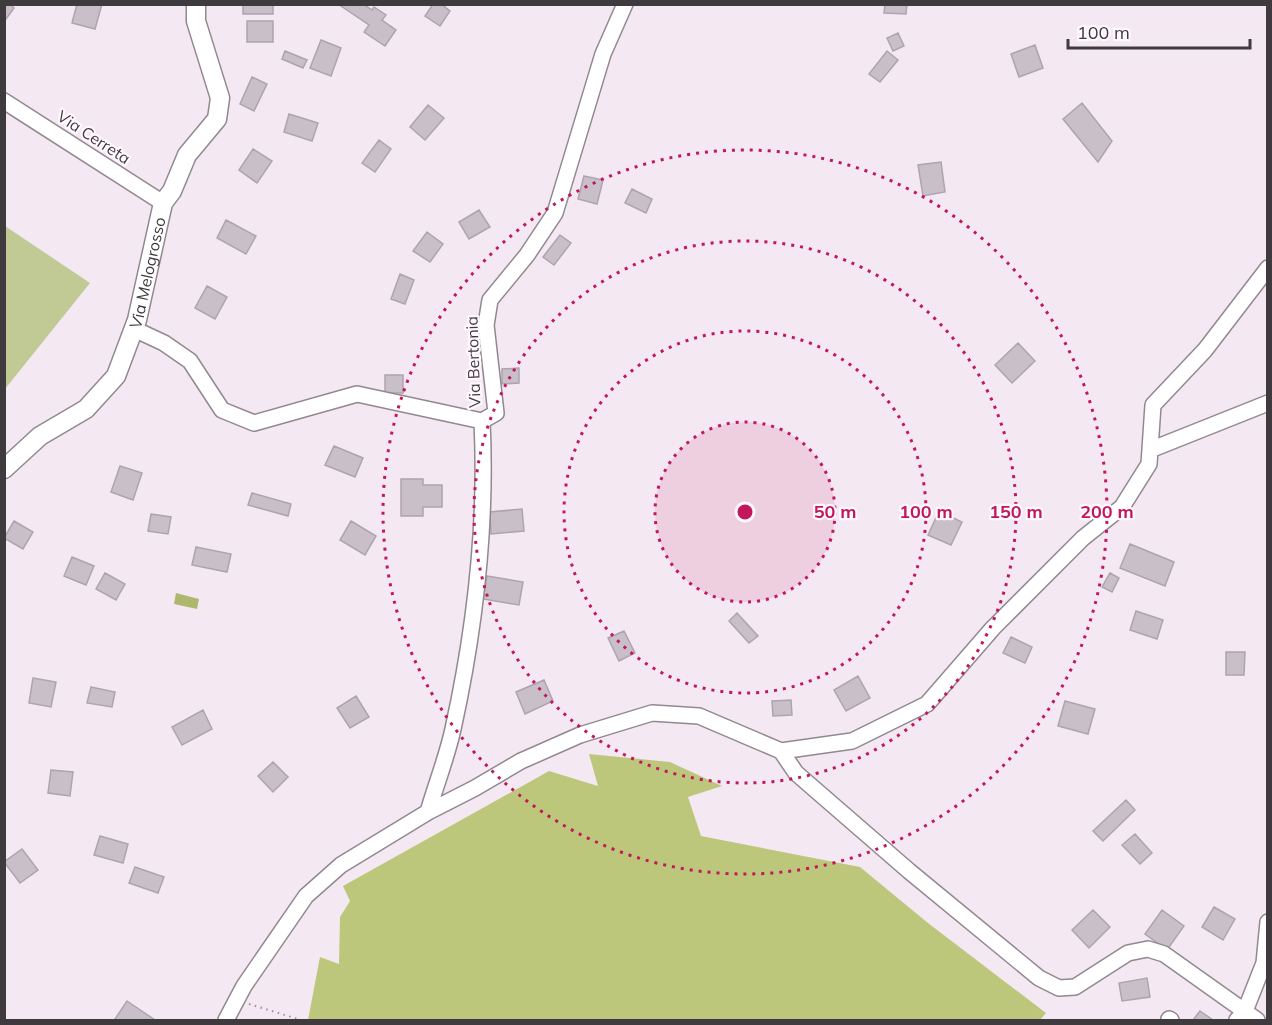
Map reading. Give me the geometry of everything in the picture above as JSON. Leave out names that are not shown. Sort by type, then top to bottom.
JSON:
[{"type":"street","name":"Via Melogrosso","points":[[4,469],[40,436],[86,409],[116,376],[134,329],[163,203],[172,191],[187,155],[217,119],[220,98],[196,21],[196,4]]},
{"type":"street","name":"Via Bertonia","points":[[428,812],[452,731],[474,599],[482,524],[482,421],[496,413],[486,325],[490,300],[527,255],[555,213],[603,54],[626,4]]},
{"type":"street","name":"Via Cerreta","points":[[4,102],[163,203]]},
{"type":"street","points":[[225,1020],[306,896],[341,865],[428,812],[521,761],[580,735],[652,713],[699,716],[781,751],[852,741],[927,704],[993,628],[1083,538],[1122,507],[1149,464],[1153,405],[1205,350],[1268,268]]},
{"type":"street","points":[[134,329],[164,343],[190,361],[222,410],[254,423],[357,394],[482,421]]},
{"type":"street","points":[[1150,450],[1268,403]]},
{"type":"street","points":[[781,751],[796,773],[909,871],[1039,978],[1059,988],[1075,987],[1128,953],[1148,949],[1164,954],[1246,1017],[1264,963],[1268,922]]},
{"type":"path","points":[[236,1001],[301,1020]]},
{"type":"shaded area","points":[[5,226],[90,283],[5,389]]},
{"type":"shaded area","points":[[176,593],[199,599],[197,609],[174,604]]},
{"type":"shaded area","points":[[589,754],[670,762],[722,786],[688,797],[701,836],[860,867],[928,923],[1046,1013],[1040,1020],[308,1020],[320,957],[339,964],[340,917],[350,901],[343,886],[549,771],[598,786]]},
{"type":"building","points":[[4,4],[10,4],[14,8],[6,19],[4,18]]},
{"type":"building","points":[[77,4],[102,4],[95,29],[72,23]]},
{"type":"building","points":[[243,4],[273,4],[273,14],[243,14]]},
{"type":"building","points":[[338,4],[363,4],[372,10],[374,7],[386,15],[382,20],[396,30],[385,46],[364,32],[369,25]]},
{"type":"building","points":[[433,4],[441,4],[450,11],[440,26],[425,16]]},
{"type":"building","points":[[885,4],[907,4],[906,14],[884,13]]},
{"type":"building","points":[[247,21],[273,21],[273,42],[247,42]]},
{"type":"building","points":[[898,33],[904,46],[893,51],[887,38]]},
{"type":"building","points":[[321,40],[341,48],[331,76],[310,68]]},
{"type":"building","points":[[1035,45],[1043,68],[1019,77],[1011,54]]},
{"type":"building","points":[[285,51],[307,60],[303,68],[282,59]]},
{"type":"building","points":[[887,51],[898,60],[880,82],[869,74]]},
{"type":"building","points":[[252,77],[267,84],[254,111],[240,104]]},
{"type":"building","points":[[1082,103],[1112,141],[1098,162],[1063,119]]},
{"type":"building","points":[[428,105],[444,118],[425,140],[410,127]]},
{"type":"building","points":[[289,114],[318,123],[312,141],[284,132]]},
{"type":"building","points":[[379,140],[391,149],[375,172],[362,163]]},
{"type":"building","points":[[253,149],[272,161],[257,183],[239,170]]},
{"type":"building","points":[[941,162],[945,192],[923,196],[918,165]]},
{"type":"building","points":[[584,176],[603,180],[597,204],[578,199]]},
{"type":"building","points":[[632,189],[652,199],[646,213],[625,203]]},
{"type":"building","points":[[479,210],[490,227],[469,239],[459,222]]},
{"type":"building","points":[[226,220],[256,236],[246,254],[217,238]]},
{"type":"building","points":[[427,232],[443,244],[430,262],[413,251]]},
{"type":"building","points":[[560,235],[571,243],[554,265],[543,257]]},
{"type":"building","points":[[400,274],[414,280],[405,304],[391,299]]},
{"type":"building","points":[[207,286],[227,297],[215,319],[195,308]]},
{"type":"building","points":[[1018,343],[1035,361],[1012,383],[995,365]]},
{"type":"building","points":[[519,368],[519,383],[502,384],[502,369]]},
{"type":"building","points":[[385,375],[403,375],[403,393],[385,393]]},
{"type":"building","points":[[334,446],[363,458],[355,477],[325,465]]},
{"type":"building","points":[[120,466],[142,473],[133,500],[111,492]]},
{"type":"building","points":[[401,479],[423,479],[423,485],[442,485],[442,507],[423,507],[423,516],[401,516]]},
{"type":"building","points":[[252,493],[291,504],[288,516],[248,505]]},
{"type":"building","points":[[522,509],[524,531],[491,534],[490,512]]},
{"type":"building","points":[[939,511],[962,522],[951,545],[928,535]]},
{"type":"building","points":[[151,514],[171,517],[168,534],[148,531]]},
{"type":"building","points":[[14,521],[33,532],[23,549],[4,538]]},
{"type":"building","points":[[351,521],[376,536],[365,555],[340,540]]},
{"type":"building","points":[[1130,544],[1174,562],[1165,586],[1120,568]]},
{"type":"building","points":[[196,547],[231,554],[227,572],[192,565]]},
{"type":"building","points":[[72,557],[94,566],[86,585],[64,576]]},
{"type":"building","points":[[105,573],[125,584],[116,600],[96,589]]},
{"type":"building","points":[[1110,573],[1119,578],[1112,592],[1102,587]]},
{"type":"building","points":[[487,576],[523,582],[519,605],[483,599]]},
{"type":"building","points":[[1136,611],[1163,620],[1157,639],[1130,630]]},
{"type":"building","points":[[737,613],[758,636],[749,643],[729,621]]},
{"type":"building","points":[[624,631],[635,653],[619,661],[608,638]]},
{"type":"building","points":[[1011,637],[1032,647],[1025,663],[1003,653]]},
{"type":"building","points":[[1226,652],[1245,652],[1244,675],[1226,675]]},
{"type":"building","points":[[858,676],[870,698],[846,711],[834,690]]},
{"type":"building","points":[[33,678],[56,682],[51,707],[29,703]]},
{"type":"building","points":[[544,680],[553,701],[525,714],[516,692]]},
{"type":"building","points":[[91,687],[115,692],[112,707],[87,703]]},
{"type":"building","points":[[356,696],[369,717],[350,728],[337,708]]},
{"type":"building","points":[[791,700],[792,715],[773,716],[772,701]]},
{"type":"building","points":[[1065,701],[1095,709],[1088,734],[1058,726]]},
{"type":"building","points":[[203,710],[212,729],[182,745],[172,727]]},
{"type":"building","points":[[273,762],[288,777],[273,792],[258,776]]},
{"type":"building","points":[[51,770],[73,772],[70,796],[48,793]]},
{"type":"building","points":[[1126,800],[1135,810],[1103,841],[1093,831]]},
{"type":"building","points":[[1135,834],[1152,853],[1140,864],[1122,845]]},
{"type":"building","points":[[100,836],[128,844],[123,863],[94,855]]},
{"type":"building","points":[[22,849],[38,870],[20,883],[4,862]]},
{"type":"building","points":[[135,867],[164,877],[158,893],[129,883]]},
{"type":"building","points":[[1214,907],[1235,919],[1223,940],[1202,927]]},
{"type":"building","points":[[1093,910],[1110,927],[1089,948],[1072,930]]},
{"type":"building","points":[[1162,910],[1184,926],[1167,950],[1145,934]]},
{"type":"building","points":[[1147,978],[1150,997],[1122,1001],[1119,983]]},
{"type":"building","points":[[127,1001],[155,1020],[115,1019]]},
{"type":"building","points":[[1200,1011],[1213,1020],[1193,1020]]}]
